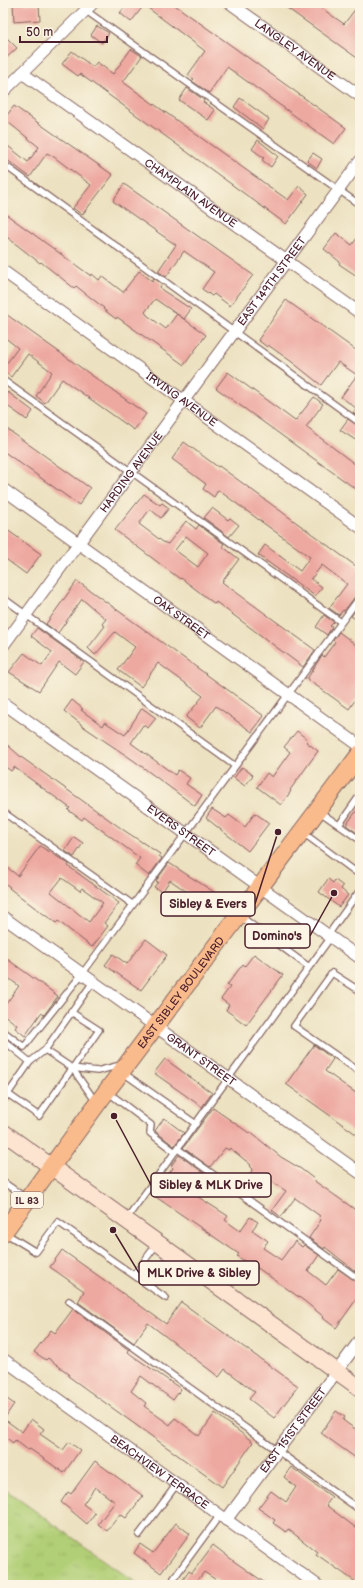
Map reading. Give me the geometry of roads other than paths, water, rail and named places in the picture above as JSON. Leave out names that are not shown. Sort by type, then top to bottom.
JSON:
[{"type":"main road","name":"EAST SIBLEY BOULEVARD","points":[[4,1228],[28,1199],[51,1166],[360,754]]},
{"type":"street","name":"LANGLEY AVENUE","points":[[230,3],[360,96]]},
{"type":"street","points":[[3,92],[89,6]]},
{"type":"street","name":"CHAMPLAIN AVENUE","points":[[22,73],[360,313]]},
{"type":"street","name":"EAST 149TH STREET","points":[[184,401],[360,161]]},
{"type":"street","name":"IRVING AVENUE","points":[[3,271],[360,527]]},
{"type":"street","name":"HARDING AVENUE","points":[[79,544],[184,401]]},
{"type":"street","name":"OAK STREET","points":[[3,489],[290,694],[360,746]]},
{"type":"street","points":[[3,646],[79,544]]},
{"type":"street","name":"EVERS STREET","points":[[3,703],[360,958]]},
{"type":"street","name":"GRANT STREET","points":[[3,917],[360,1173]]},
{"type":"street","points":[[3,1132],[360,1388]]},
{"type":"street","name":"EAST 151ST STREET","points":[[223,1517],[277,1452],[360,1340]]},
{"type":"street","name":"BEACHVIEW TERRACE","points":[[3,1359],[317,1585]]},
{"type":"lane","points":[[89,6],[360,205]]},
{"type":"lane","points":[[3,164],[360,422]]},
{"type":"lane","points":[[3,380],[341,622]]},
{"type":"lane","points":[[3,1031],[24,1047],[82,974],[132,904],[290,694],[360,597]]},
{"type":"lane","points":[[3,598],[235,766]]},
{"type":"lane","points":[[339,825],[360,795]]},
{"type":"lane","points":[[318,811],[360,840]]},
{"type":"lane","points":[[3,812],[132,904]]},
{"type":"lane","points":[[302,832],[360,875]]},
{"type":"lane","points":[[126,1220],[309,967],[360,890]]},
{"type":"lane","points":[[240,915],[309,967]]},
{"type":"lane","points":[[360,991],[332,972],[294,1026],[360,1072]]},
{"type":"lane","points":[[3,1101],[30,1062],[44,1050],[93,982]]},
{"type":"lane","points":[[8,1094],[40,1116],[99,1030],[71,1012]]},
{"type":"lane","points":[[3,1040],[30,1062]]},
{"type":"lane","points":[[44,1050],[72,1068],[102,1098],[151,1125],[150,1133],[360,1280]]},
{"type":"lane","points":[[72,1068],[97,1071],[125,1068],[196,1124]]},
{"type":"lane","points":[[3,1182],[28,1199]]},
{"type":"lane","points":[[4,1228],[36,1252],[58,1222],[166,1298]]},
{"type":"lane","points":[[134,1275],[158,1243]]},
{"type":"lane","points":[[69,1301],[277,1452],[360,1510]]},
{"type":"lane","points":[[139,1535],[177,1484]]},
{"type":"lane","points":[[174,1578],[223,1517]]},
{"type":"place","name":"Sibley & Evers","points":[[278,832]]},
{"type":"place","name":"Domino's","points":[[334,893]]},
{"type":"place","name":"Sibley & MLK Drive","points":[[114,1116]]},
{"type":"place","name":"MLK Drive & Sibley","points":[[113,1230]]}]
